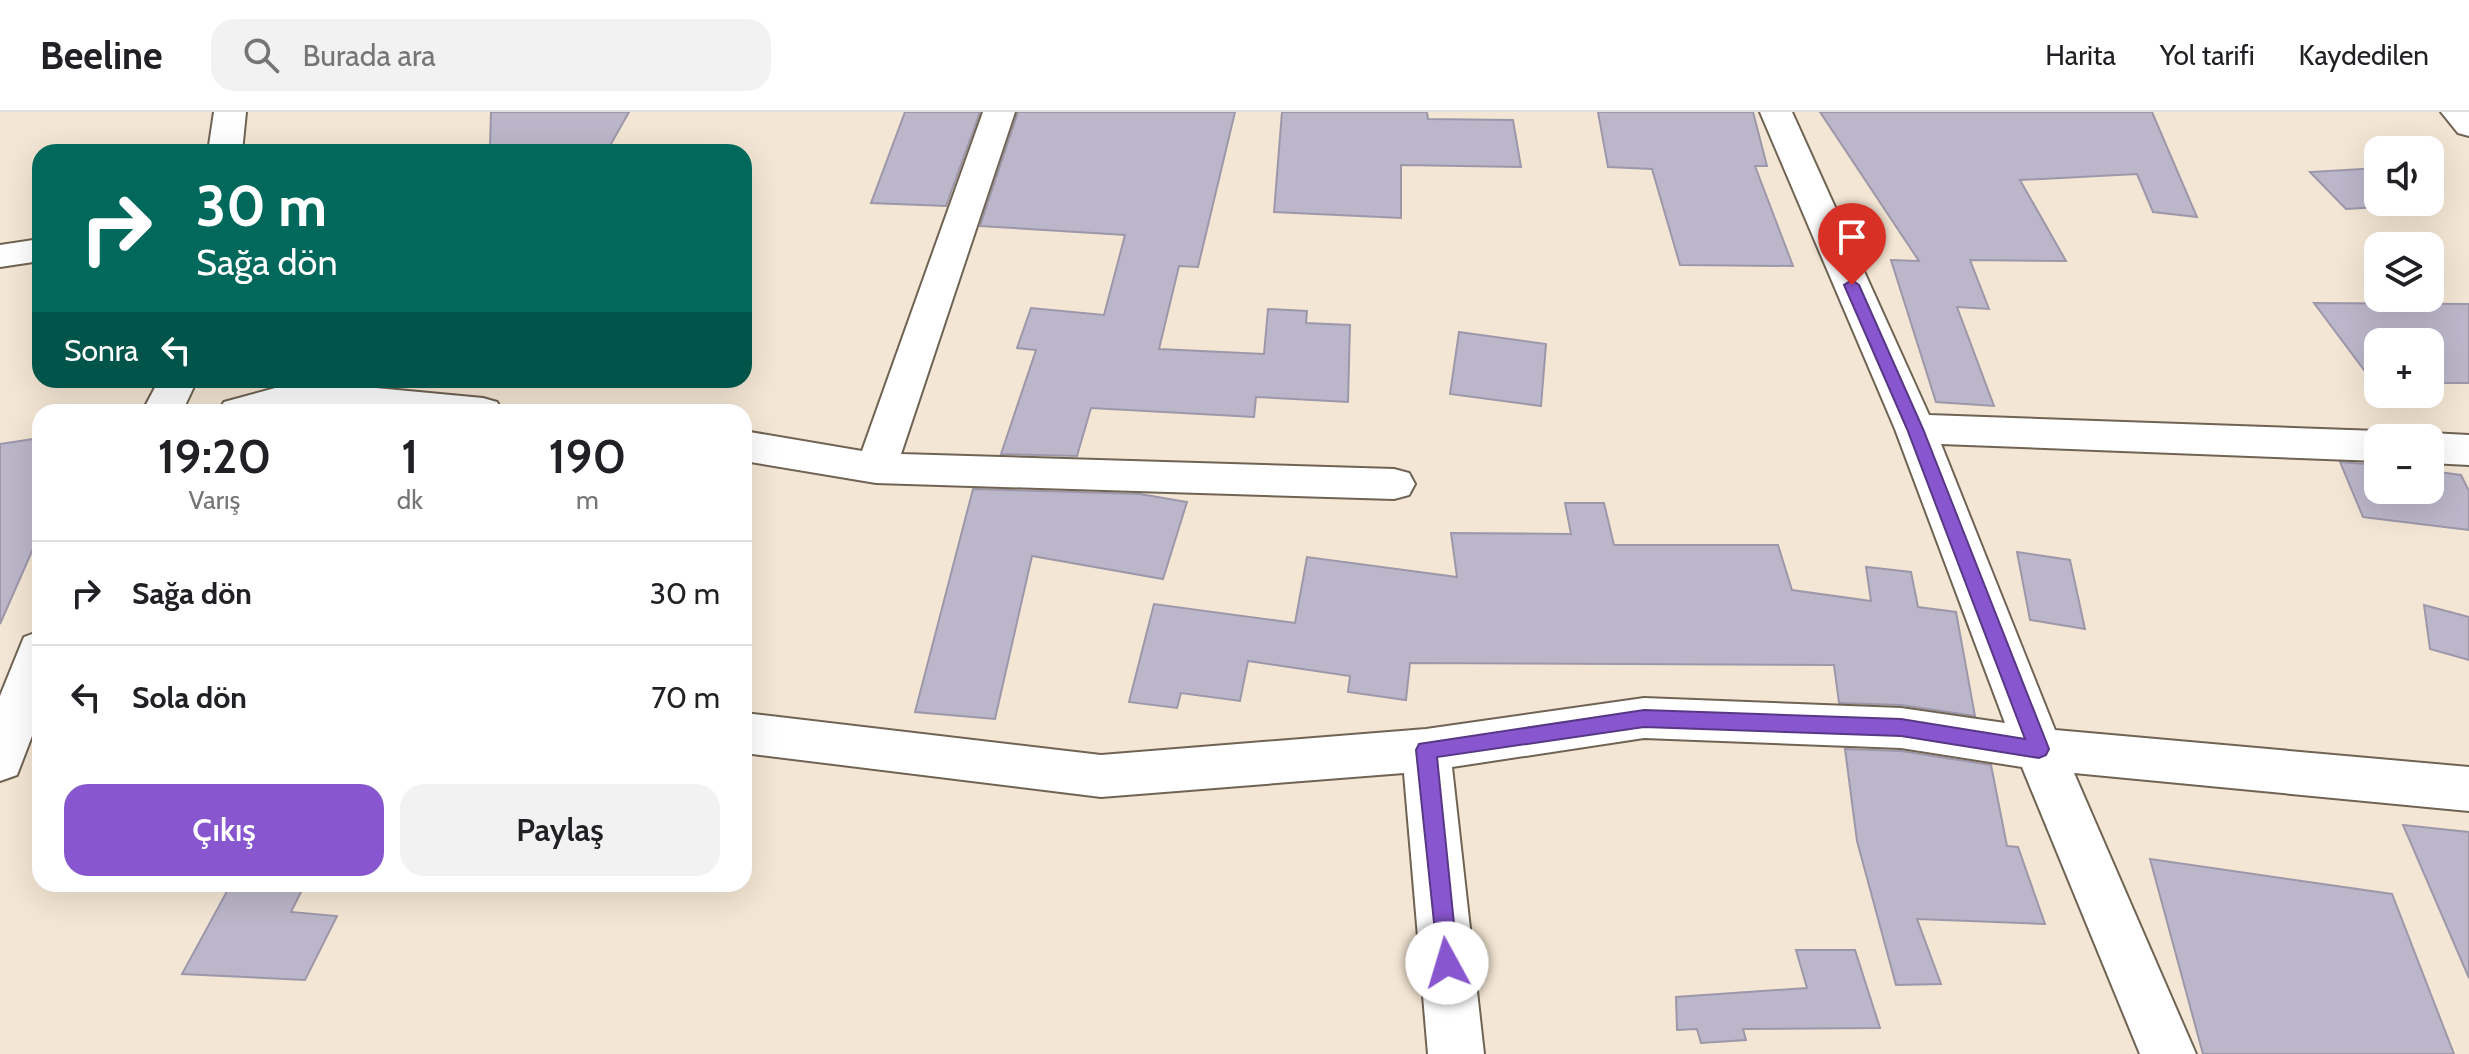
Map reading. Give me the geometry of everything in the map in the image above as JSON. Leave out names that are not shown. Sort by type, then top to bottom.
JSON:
[{"type":"street","points":[[226,144],[230,112]]},
{"type":"street","points":[[876,468],[999,112]]},
{"type":"street","points":[[1776,112],[1915,429],[2039,749],[2168,1054]]},
{"type":"street","points":[[2457,112],[2469,126]]},
{"type":"street","points":[[0,256],[32,251]]},
{"type":"street","points":[[268,404],[301,395],[397,404]]},
{"type":"street","points":[[1915,429],[2364,445]]},
{"type":"street","points":[[752,447],[876,468],[1394,484]]},
{"type":"street","points":[[2444,449],[2469,450]]},
{"type":"street","points":[[0,760],[29,654]]},
{"type":"street","points":[[752,734],[1101,776],[1426,750],[1644,718],[1901,728],[2039,749],[2469,789]]},
{"type":"street","points":[[1426,750],[1456,1054]]},
{"type":"building","points":[[491,112],[629,112],[611,144],[490,144]]},
{"type":"building","points":[[905,112],[980,112],[946,206],[871,203]]},
{"type":"building","points":[[1018,112],[1235,112],[1198,267],[1179,266],[1159,349],[1264,354],[1268,309],[1307,311],[1306,323],[1350,325],[1348,402],[1256,397],[1254,417],[1091,408],[1077,456],[1001,454],[1036,350],[1017,348],[1031,308],[1104,315],[1125,235],[980,226]]},
{"type":"building","points":[[1282,112],[1427,112],[1428,119],[1513,120],[1521,167],[1401,165],[1401,218],[1274,212]]},
{"type":"building","points":[[1598,112],[1753,112],[1767,166],[1755,166],[1793,266],[1680,265],[1652,169],[1608,167]]},
{"type":"building","points":[[1820,112],[2152,112],[2197,217],[2153,212],[2137,174],[2020,180],[2066,261],[1970,260],[1989,309],[1957,307],[1994,406],[1936,402],[1891,260],[1919,261]]},
{"type":"building","points":[[2364,169],[2364,208],[2346,209],[2310,172]]},
{"type":"building","points":[[2314,303],[2364,303],[2364,312],[2444,312],[2444,304],[2469,304],[2469,383],[2444,383],[2444,328],[2364,328],[2364,370]]},
{"type":"building","points":[[1459,332],[1546,344],[1541,406],[1450,394]]},
{"type":"building","points":[[32,439],[32,551],[0,624],[0,444]]},
{"type":"building","points":[[2340,462],[2364,464],[2364,504],[2444,504],[2444,473],[2461,475],[2469,491],[2469,530],[2363,517]]},
{"type":"building","points":[[973,489],[1140,494],[1187,502],[1163,579],[1032,556],[995,719],[915,712]]},
{"type":"building","points":[[1565,503],[1604,503],[1614,545],[1778,545],[1792,590],[1871,601],[1866,567],[1911,572],[1918,607],[1956,612],[1975,716],[1901,705],[1839,703],[1834,665],[1410,663],[1406,700],[1348,692],[1350,676],[1248,661],[1240,701],[1181,693],[1177,708],[1129,702],[1154,604],[1295,623],[1307,557],[1457,577],[1451,533],[1571,534]]},
{"type":"building","points":[[2017,552],[2070,560],[2085,629],[2030,620]]},
{"type":"building","points":[[2424,605],[2469,617],[2469,660],[2430,649]]},
{"type":"building","points":[[1845,749],[1901,751],[1991,765],[2007,846],[2018,847],[2045,924],[1917,919],[1941,984],[1896,985],[1857,841]]},
{"type":"building","points":[[2403,825],[2469,832],[2469,978]]},
{"type":"building","points":[[2150,859],[2392,894],[2454,1054],[2203,1054]]},
{"type":"building","points":[[227,892],[301,892],[291,912],[337,916],[305,980],[182,974]]},
{"type":"building","points":[[1796,950],[1855,950],[1880,1028],[1743,1029],[1746,1040],[1701,1043],[1697,1029],[1677,1030],[1676,997],[1807,988]]},
{"type":"route","points":[[1447,963],[1426,750],[1644,718],[1901,728],[2039,749],[1915,429],[1852,285]]}]
